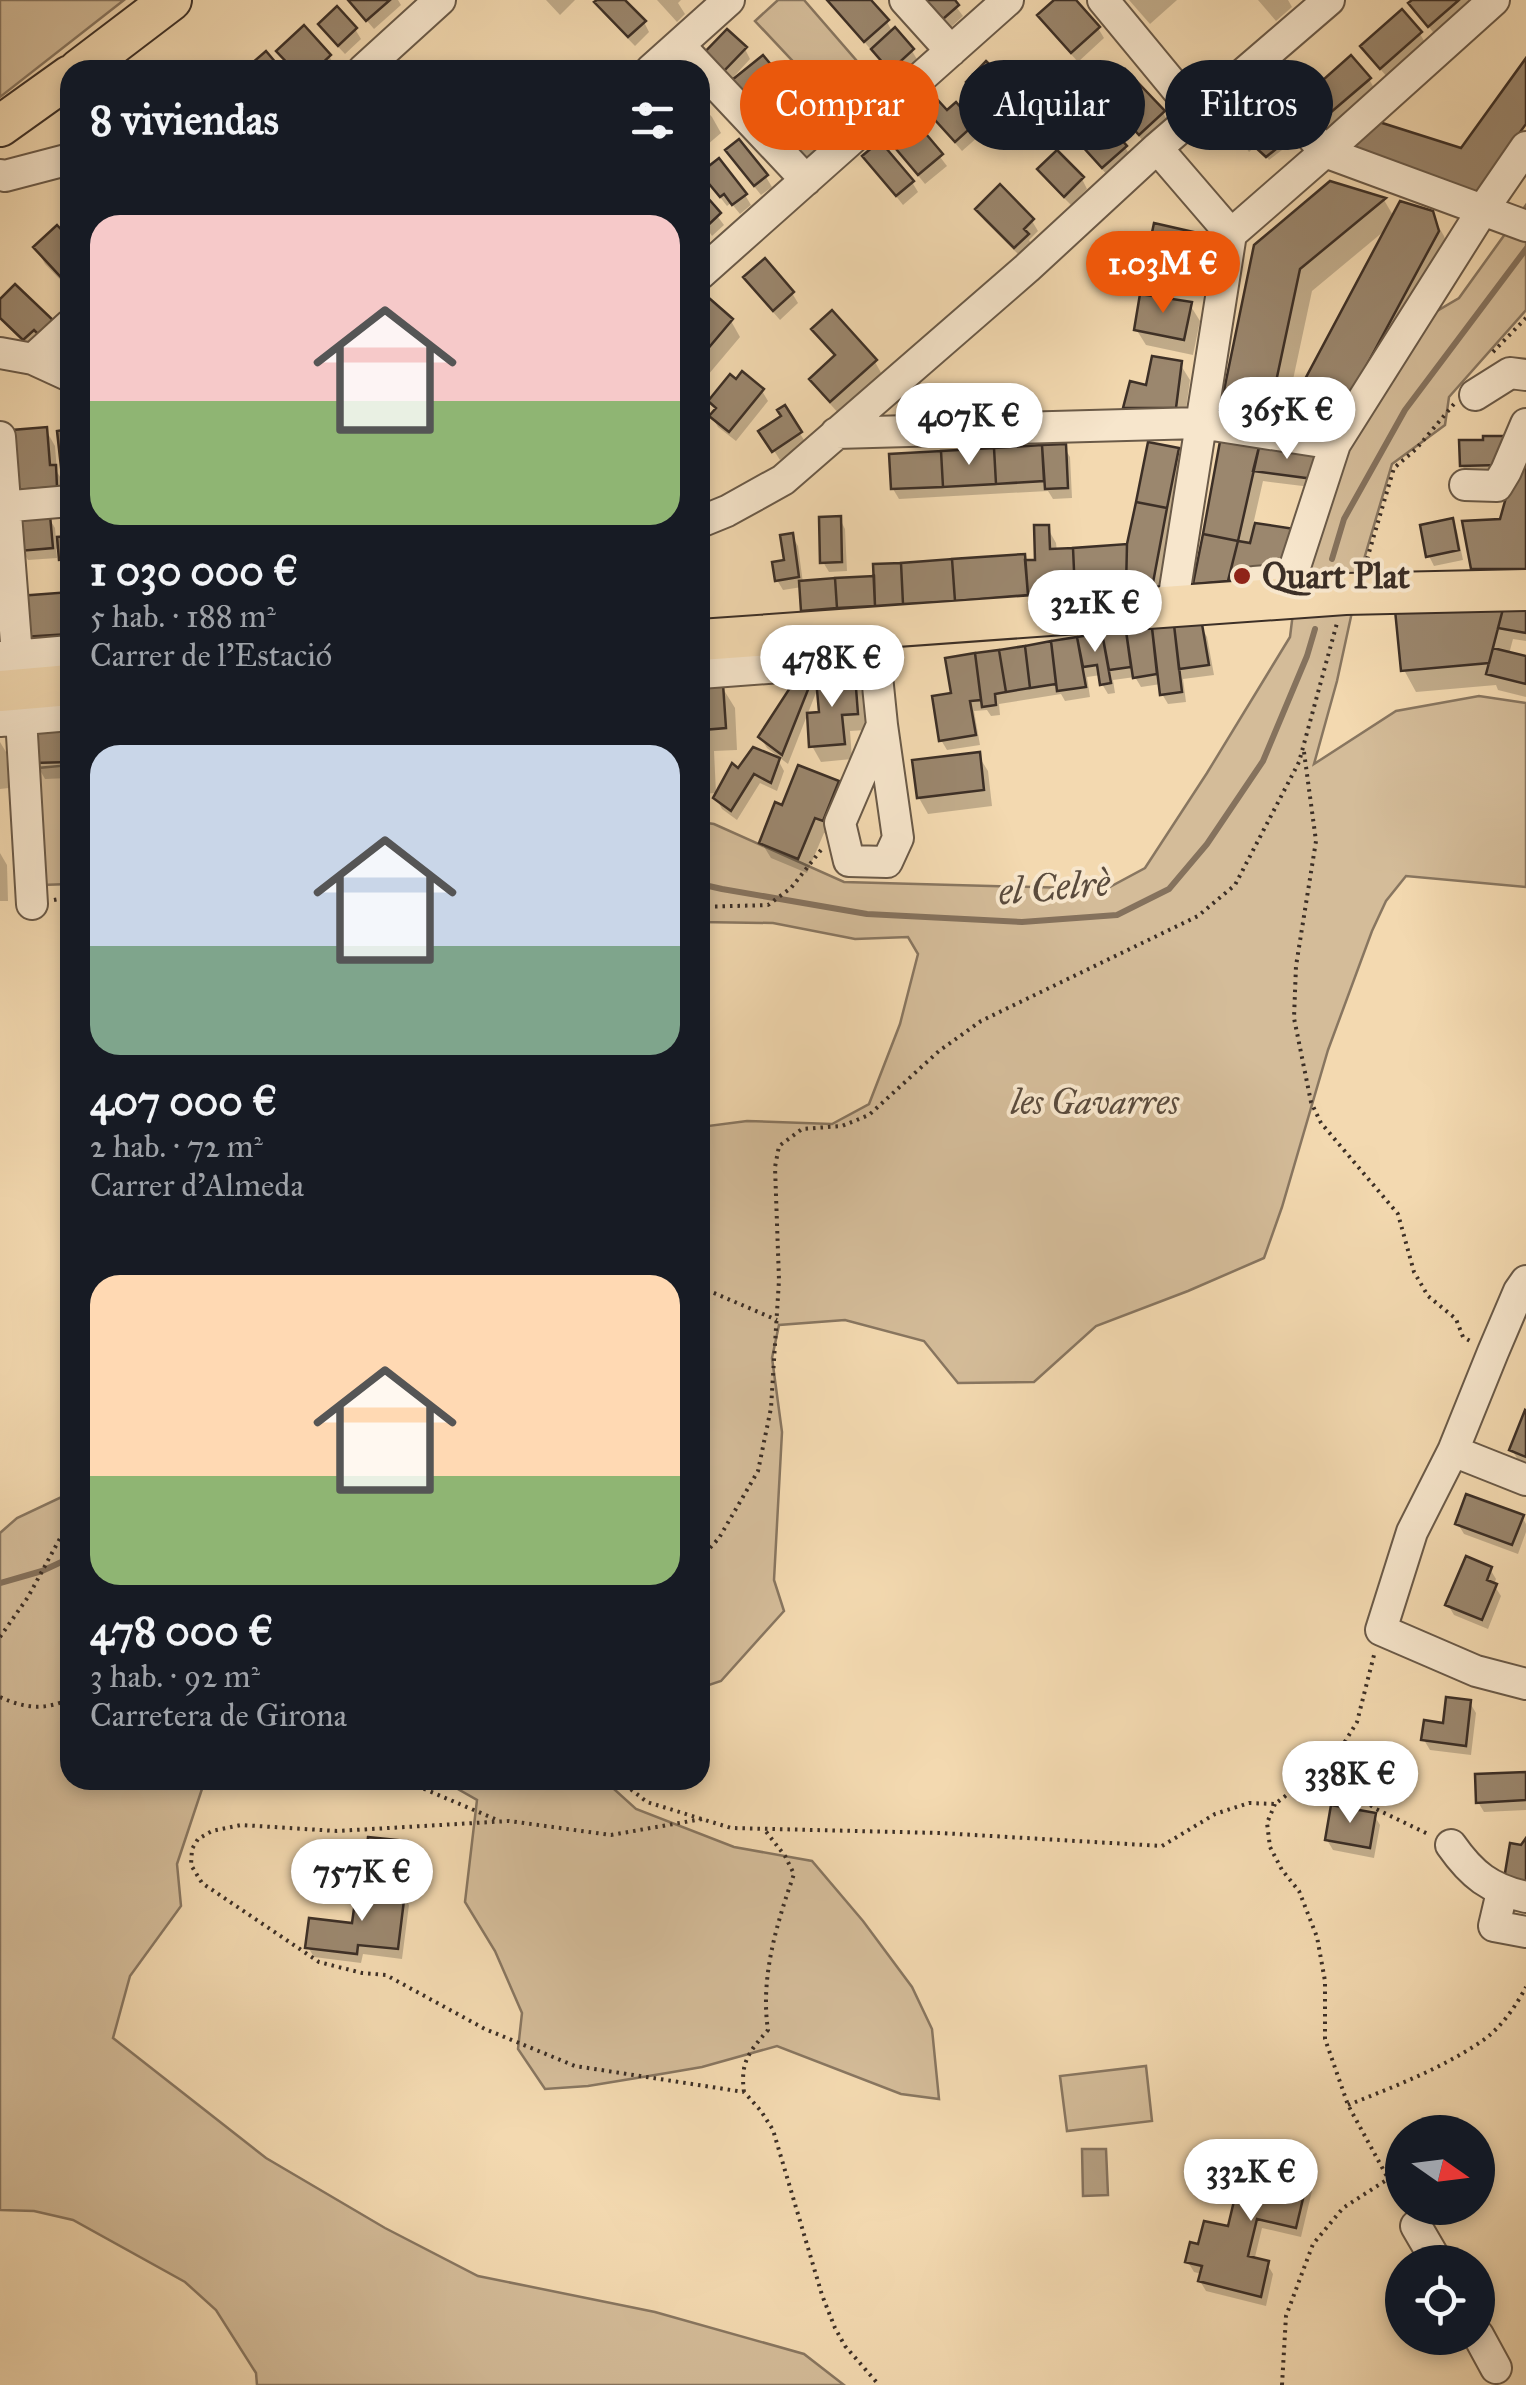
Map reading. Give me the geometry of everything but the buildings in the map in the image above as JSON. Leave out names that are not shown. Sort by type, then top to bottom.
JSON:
[{"type":"main road","points":[[92,60],[171,0]]},
{"type":"main road","points":[[0,126],[60,83]]},
{"type":"main road","points":[[710,640],[874,644],[1173,599],[1526,590]]},
{"type":"main road","points":[[8,689],[60,685]]},
{"type":"street","points":[[374,60],[440,0]]},
{"type":"street","points":[[662,60],[729,0]]},
{"type":"street","points":[[905,0],[950,52]]},
{"type":"street","points":[[710,265],[1008,0]]},
{"type":"street","points":[[1103,0],[1165,76]]},
{"type":"street","points":[[1260,60],[1329,0]]},
{"type":"street","points":[[1494,0],[1230,234],[1173,599],[1291,579],[1335,444],[1526,147]]},
{"type":"street","points":[[679,44],[694,60]]},
{"type":"street","points":[[710,77],[806,180]]},
{"type":"street","points":[[710,518],[783,480],[1165,142]]},
{"type":"street","points":[[1157,148],[1230,234]]},
{"type":"street","points":[[1324,152],[1526,226]]},
{"type":"street","points":[[0,175],[60,162]]},
{"type":"street","points":[[33,359],[60,334]]},
{"type":"street","points":[[0,353],[33,359],[60,371]]},
{"type":"street","points":[[1468,395],[1510,373],[1526,375]]},
{"type":"street","points":[[836,434],[1200,423],[1335,444]]},
{"type":"street","points":[[1465,484],[1497,486],[1526,424]]},
{"type":"street","points":[[0,437],[8,689],[32,904]]},
{"type":"street","points":[[2,507],[60,502]]},
{"type":"street","points":[[710,671],[874,644],[882,725]]},
{"type":"street","points":[[8,689],[60,657]]},
{"type":"street","points":[[8,689],[60,711]]},
{"type":"street","points":[[1526,1281],[1492,1352],[1453,1451],[1412,1532],[1381,1630],[1476,1671],[1526,1684]]},
{"type":"street","points":[[1453,1451],[1526,1480]]},
{"type":"street","points":[[1451,1845],[1466,1867],[1514,1894],[1494,1926],[1526,1932]]},
{"type":"street","points":[[1489,2355],[1496,2368]]},
{"type":"path","points":[[1482,359],[1526,318]]},
{"type":"path","points":[[710,1547],[758,1471],[771,1408],[779,1280],[774,1167],[779,1146],[802,1129],[842,1126],[869,1115],[939,1051],[981,1020],[1198,916],[1236,886],[1299,762],[1345,594],[1364,568],[1394,468],[1468,395]]},
{"type":"path","points":[[1303,748],[1316,841],[1296,966],[1294,1018],[1311,1102],[1321,1123],[1398,1214],[1414,1272],[1428,1296],[1456,1319],[1463,1337],[1492,1352]]},
{"type":"path","points":[[710,907],[768,905],[783,896],[804,872]]},
{"type":"path","points":[[710,1292],[776,1320]]},
{"type":"path","points":[[0,1637],[60,1538]]},
{"type":"path","points":[[1381,1630],[1356,1722],[1338,1753],[1275,1804],[1267,1823],[1270,1847],[1299,1891],[1316,1937],[1325,1981],[1325,2039],[1348,2105],[1385,2173]]},
{"type":"path","points":[[0,1697],[48,1709],[60,1704]]},
{"type":"path","points":[[1319,1770],[1376,1810],[1451,1845]]},
{"type":"path","points":[[427,1790],[500,1821]]},
{"type":"path","points":[[632,1790],[647,1802],[731,1828],[940,1833],[1162,1846],[1214,1814],[1248,1803],[1275,1804]]},
{"type":"path","points":[[702,1819],[612,1836],[500,1821],[337,1831],[241,1824],[198,1839],[192,1849],[191,1865],[202,1883],[319,1962],[386,1975],[485,2029],[575,2066],[744,2092]]},
{"type":"path","points":[[764,1830],[794,1874],[769,1961],[765,2013],[768,2030],[751,2049],[741,2072],[744,2092],[773,2130],[835,2328],[879,2385]]},
{"type":"path","points":[[1348,2105],[1418,2077],[1485,2040],[1517,2004],[1526,1986]]},
{"type":"path","points":[[1282,2385],[1286,2316],[1313,2244],[1343,2208],[1385,2181]]},
{"type":"green space","points":[[0,0],[124,0],[0,97]]},
{"type":"green space","points":[[778,0],[804,0],[856,60],[792,60],[755,21]]},
{"type":"green space","name":"les Gavarres","points":[[1526,205],[1526,310],[1449,397],[1445,425],[1392,464],[1362,566],[1314,764],[1396,711],[1479,696],[1526,703],[1526,887],[1406,876],[1386,901],[1328,1050],[1264,1258],[1096,1326],[1034,1382],[958,1383],[924,1341],[845,1320],[779,1325],[772,1358],[782,1432],[774,1580],[784,1611],[721,1681],[710,1685],[710,1126],[747,1121],[832,1124],[869,1104],[900,1024],[918,954],[908,937],[855,939],[773,923],[710,922],[710,823],[844,882],[1106,889],[1145,868],[1290,637],[1298,572],[1339,457],[1415,324],[1459,298]]},
{"type":"green space","points":[[60,766],[60,884],[41,885],[38,768]]},
{"type":"green space","points":[[60,1498],[60,1790],[202,1790],[177,1864],[181,1906],[130,1976],[113,2038],[266,2158],[385,2228],[478,2276],[655,2312],[804,2354],[844,2385],[257,2385],[256,2373],[216,2310],[185,2282],[73,2220],[34,2211],[0,2210],[0,1533],[17,1518]]},
{"type":"green space","points":[[460,1790],[615,1790],[636,1809],[734,1847],[812,1861],[912,1987],[932,2029],[939,2099],[901,2094],[777,2046],[702,2067],[545,2089],[518,2049],[522,2013],[495,1951],[465,1902],[477,1800]]},
{"type":"green space","points":[[1146,2066],[1152,2121],[1067,2131],[1060,2076]]},
{"type":"shaded area","points":[[1082,2149],[1106,2149],[1108,2195],[1083,2196]]},
{"type":"waterway","name":"el Celrè","points":[[1332,559],[1344,519],[1405,410],[1526,249]]},
{"type":"waterway","name":"el Celrè","points":[[710,886],[867,914],[1022,922],[1117,915],[1169,889],[1207,844],[1263,761],[1315,629]]},
{"type":"waterway","name":"el Celrè","points":[[0,1583],[60,1563]]},
{"type":"place","name":"Quart Plat","points":[[1242,576]]}]
